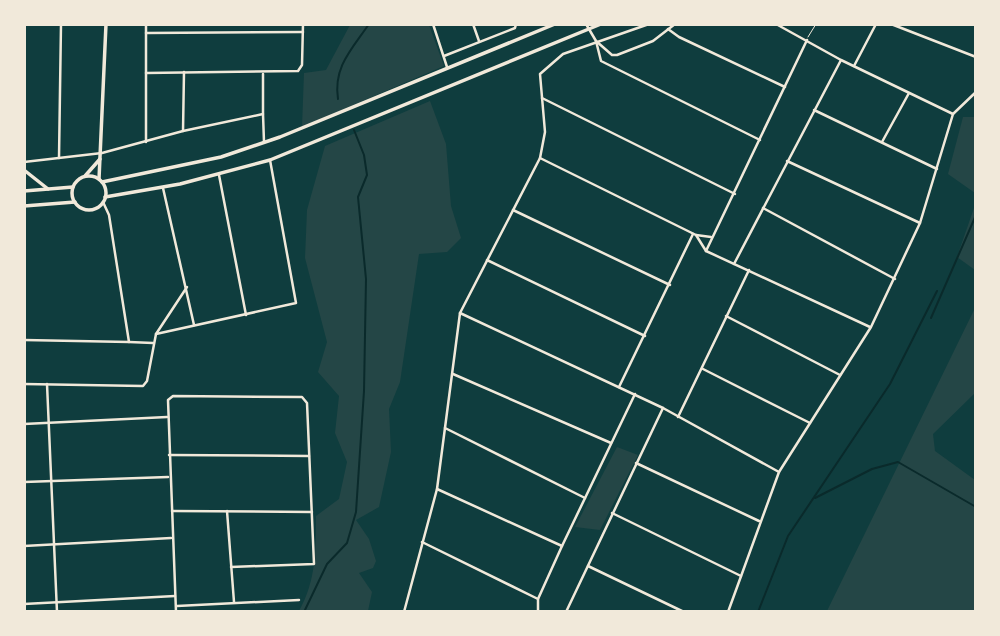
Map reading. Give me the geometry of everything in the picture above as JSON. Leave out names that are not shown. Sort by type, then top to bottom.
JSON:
[{"type":"main road","points":[[104,200],[101,181],[106,24]]},
{"type":"main road","points":[[85,176],[101,181],[221,157],[555,24]]},
{"type":"main road","points":[[73,187],[75,202],[82,208],[91,210],[104,200],[219,175],[270,159],[601,24]]},
{"type":"main road","points":[[24,191],[73,187],[102,153]]},
{"type":"main road","points":[[24,170],[50,190]]},
{"type":"main road","points":[[24,205],[75,202]]},
{"type":"street","points":[[59,158],[61,24]]},
{"type":"street","points":[[146,24],[146,142]]},
{"type":"street","points":[[146,73],[262,74],[298,71],[302,65],[303,24]]},
{"type":"street","points":[[433,24],[447,67]]},
{"type":"street","points":[[473,24],[479,41]]},
{"type":"street","points":[[444,56],[515,28],[516,24]]},
{"type":"street","points":[[586,24],[596,41],[612,55],[653,41],[675,24]]},
{"type":"street","points":[[404,611],[437,489],[460,313],[540,158],[545,132],[539,81],[543,68],[563,54],[596,41],[633,33],[649,24]]},
{"type":"street","points":[[776,24],[841,60],[953,114]]},
{"type":"street","points":[[853,66],[876,24]]},
{"type":"street","points":[[891,24],[975,57]]},
{"type":"street","points":[[668,29],[679,37],[785,87]]},
{"type":"street","points":[[146,33],[303,32]]},
{"type":"street","points":[[706,251],[736,194],[807,40]]},
{"type":"street","points":[[596,41],[601,61],[760,140]]},
{"type":"street","points":[[734,264],[841,60]]},
{"type":"street","points":[[183,131],[184,72]]},
{"type":"street","points":[[262,74],[264,142]]},
{"type":"street","points":[[728,611],[779,471],[871,327],[920,223],[953,114],[975,92]]},
{"type":"street","points":[[882,142],[909,93]]},
{"type":"street","points":[[542,98],[736,194]]},
{"type":"street","points":[[814,110],[937,169]]},
{"type":"street","points":[[24,162],[102,153],[183,131],[263,114]]},
{"type":"street","points":[[540,158],[694,234],[713,237]]},
{"type":"street","points":[[156,334],[296,303],[270,159]]},
{"type":"street","points":[[786,161],[920,223]]},
{"type":"street","points":[[219,175],[246,315]]},
{"type":"street","points":[[163,188],[194,325]]},
{"type":"street","points":[[104,200],[109,215],[129,342]]},
{"type":"street","points":[[762,208],[895,279]]},
{"type":"street","points":[[513,210],[670,285]]},
{"type":"street","points":[[694,234],[706,251],[871,327]]},
{"type":"street","points":[[619,387],[694,234]]},
{"type":"street","points":[[487,260],[645,336]]},
{"type":"street","points":[[678,417],[750,270]]},
{"type":"street","points":[[24,384],[143,386],[147,381],[156,334],[187,287]]},
{"type":"street","points":[[460,313],[635,394],[779,471]]},
{"type":"street","points":[[726,316],[840,375]]},
{"type":"street","points":[[24,340],[153,343]]},
{"type":"street","points":[[702,368],[810,423]]},
{"type":"street","points":[[453,374],[611,443]]},
{"type":"street","points":[[47,384],[57,611]]},
{"type":"street","points":[[538,611],[538,599],[635,394]]},
{"type":"street","points":[[176,611],[167,403],[173,396],[302,397],[307,403],[315,561],[308,567],[231,567]]},
{"type":"street","points":[[566,611],[663,408]]},
{"type":"street","points":[[24,424],[166,417]]},
{"type":"street","points":[[445,428],[585,498]]},
{"type":"street","points":[[169,456],[310,456]]},
{"type":"street","points":[[636,463],[759,521]]},
{"type":"street","points":[[24,482],[170,477]]},
{"type":"street","points":[[437,489],[562,546]]},
{"type":"street","points":[[172,511],[312,512]]},
{"type":"street","points":[[227,511],[234,603]]},
{"type":"street","points":[[612,513],[741,576]]},
{"type":"street","points":[[24,546],[173,538]]},
{"type":"street","points":[[422,542],[538,599]]},
{"type":"street","points":[[588,566],[684,611]]},
{"type":"street","points":[[24,604],[176,596]]},
{"type":"street","points":[[176,606],[299,600]]},
{"type":"lane","points":[[807,40],[816,24]]},
{"type":"shaded area","points":[[350,25],[429,25],[444,66],[302,127],[304,73],[326,70]]},
{"type":"shaded area","points":[[430,101],[446,144],[451,206],[461,238],[447,252],[419,254],[400,382],[389,409],[391,452],[379,507],[356,520],[369,539],[376,561],[373,568],[359,573],[372,592],[368,611],[299,611],[312,577],[316,516],[339,499],[347,462],[335,433],[339,396],[318,372],[327,342],[305,258],[307,210],[325,146]]},
{"type":"shaded area","points":[[963,117],[975,117],[975,193],[948,174]]},
{"type":"shaded area","points":[[975,205],[976,270],[957,257]]},
{"type":"shaded area","points":[[975,308],[975,393],[933,434],[935,451],[975,480],[975,611],[827,611]]},
{"type":"shaded area","points":[[617,447],[638,455],[600,530],[575,527]]},
{"type":"waterway","points":[[338,99],[338,77],[341,68],[369,24]]},
{"type":"waterway","points":[[304,612],[327,564],[347,543],[356,512],[364,391],[366,279],[358,197],[367,175],[364,155],[354,130]]},
{"type":"waterway","points":[[931,318],[976,215]]},
{"type":"waterway","points":[[758,612],[788,536],[890,384],[937,291]]},
{"type":"waterway","points":[[815,498],[872,469],[898,462],[976,507]]}]
